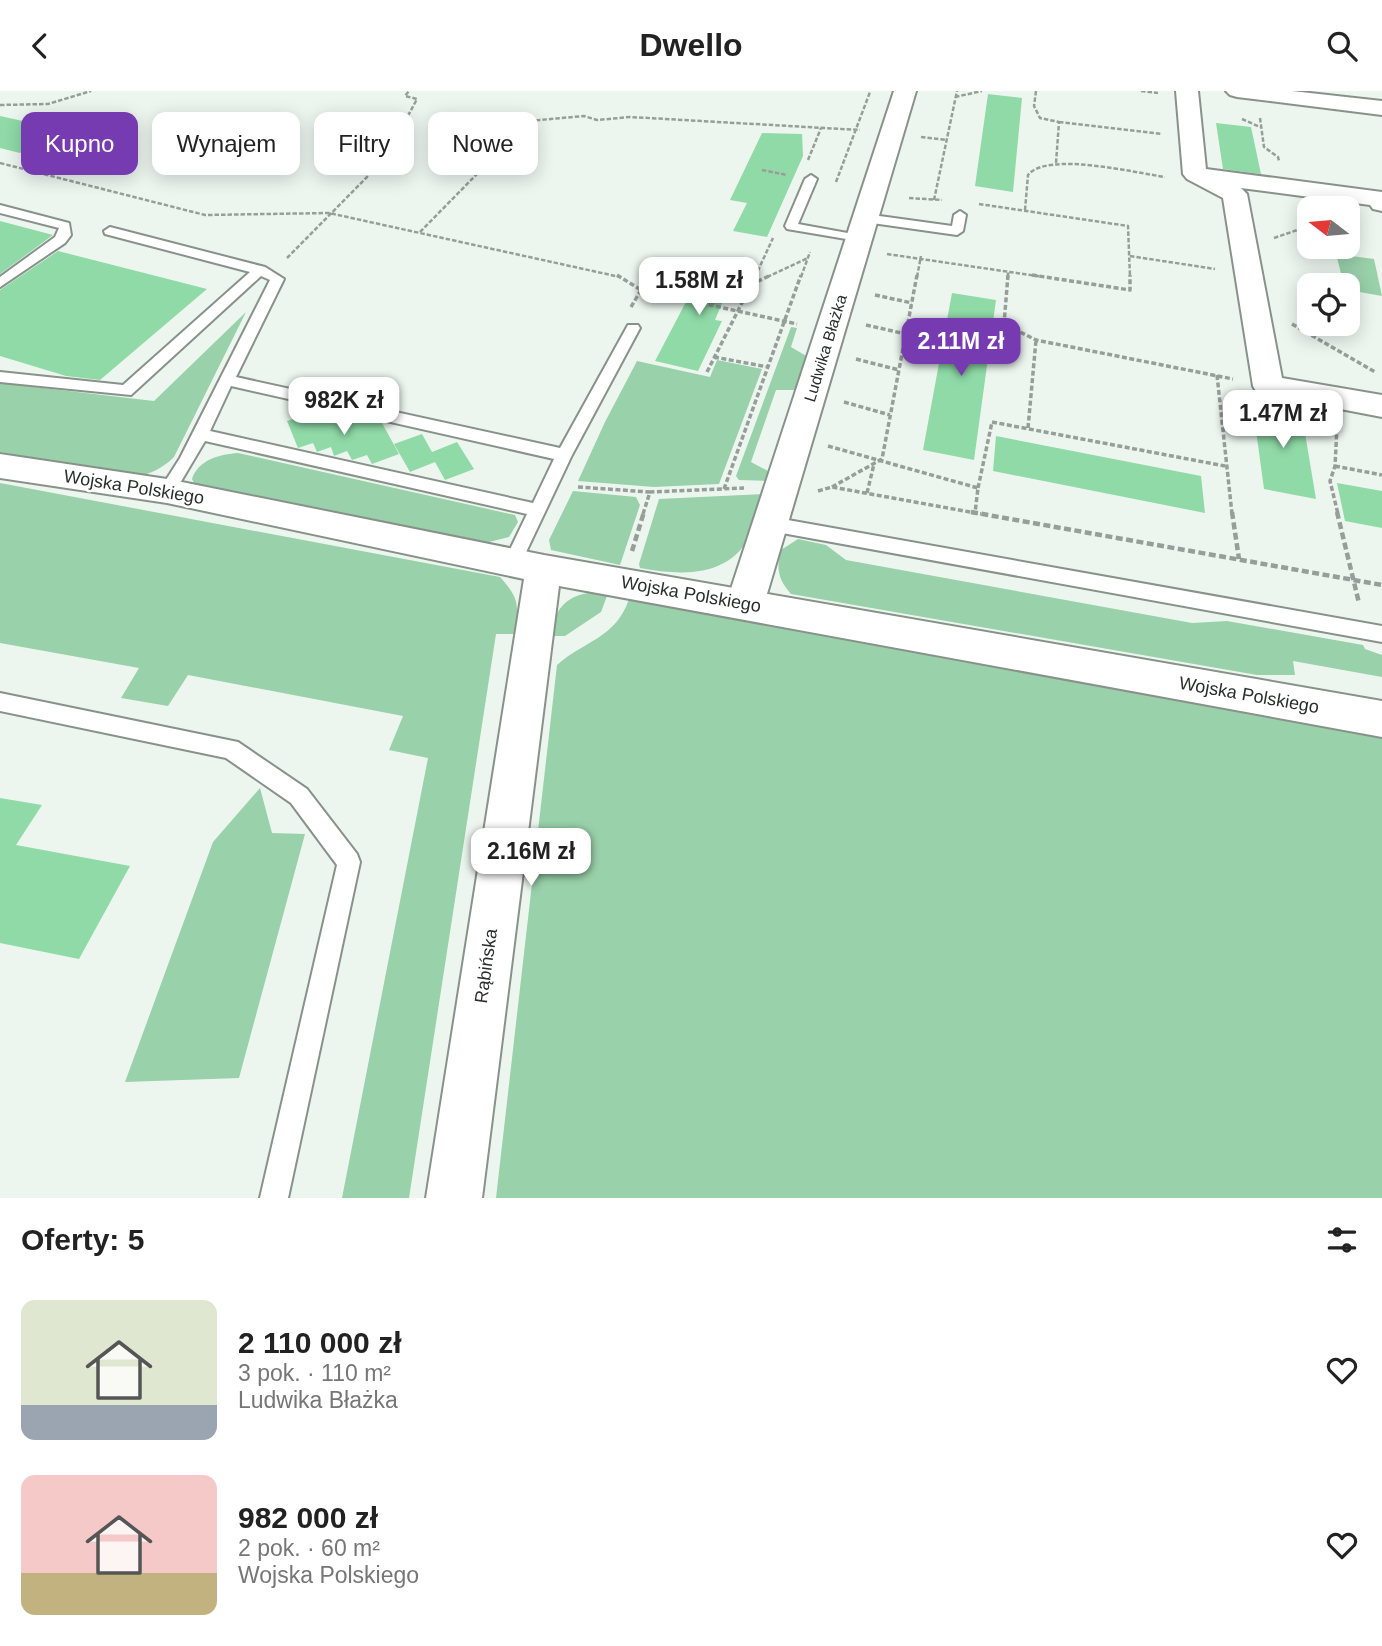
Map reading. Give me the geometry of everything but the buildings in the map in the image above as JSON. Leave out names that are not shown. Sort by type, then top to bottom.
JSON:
[{"type":"street","name":"Ludwika Błażka","points":[[745,604],[905,91]]},
{"type":"street","points":[[1187,91],[1195,174]]},
{"type":"street","points":[[1246,92],[1382,108]]},
{"type":"street","points":[[1195,174],[1380,199],[1382,204]]},
{"type":"street","points":[[1195,174],[1235,194],[1268,386],[1382,406]]},
{"type":"street","name":"Wojska Polskiego","points":[[0,466],[167,491],[529,566],[1382,719]]},
{"type":"street","name":"Rąbińska","points":[[454,1198],[531,644],[529,566]]},
{"type":"lane","points":[[811,179],[791,226],[818,231],[863,226],[927,226],[957,231],[960,215]]},
{"type":"lane","points":[[0,208],[65,226],[65,236],[0,283]]},
{"type":"lane","points":[[110,231],[260,270],[277,279],[200,434],[167,491]]},
{"type":"lane","points":[[0,377],[126,391],[260,270]]},
{"type":"lane","points":[[529,566],[537,510],[633,328]]},
{"type":"lane","points":[[227,380],[564,455]]},
{"type":"lane","points":[[200,434],[537,510]]},
{"type":"lane","points":[[771,524],[1378,633]]},
{"type":"lane","points":[[0,702],[231,749],[299,796],[349,862],[274,1198]]},
{"type":"path","points":[[0,105],[48,104],[91,91]]},
{"type":"path","points":[[288,257],[367,177],[375,156],[402,127],[417,99],[405,96],[410,91]]},
{"type":"path","points":[[724,489],[871,91]]},
{"type":"path","points":[[882,459],[927,226],[957,91]]},
{"type":"path","points":[[955,97],[982,91]]},
{"type":"path","points":[[1036,91],[1034,106],[1040,118],[1192,137]]},
{"type":"path","points":[[1246,92],[1264,147],[1279,157],[1284,186]]},
{"type":"path","points":[[419,233],[529,121],[584,116],[597,120],[630,117],[856,130],[947,140]]},
{"type":"path","points":[[1056,163],[1059,122]]},
{"type":"path","points":[[806,165],[821,128]]},
{"type":"path","points":[[0,163],[205,215],[330,213],[615,274],[641,290],[830,333],[899,370]]},
{"type":"path","points":[[1025,210],[1027,175],[1034,167],[1056,163],[1191,180],[1195,174]]},
{"type":"path","points":[[863,226],[934,199],[947,201]]},
{"type":"path","points":[[863,226],[921,258],[1130,290],[1128,226],[973,204]]},
{"type":"path","points":[[707,372],[740,311],[773,238]]},
{"type":"path","points":[[1130,256],[1249,274]]},
{"type":"path","points":[[709,305],[808,258]]},
{"type":"path","points":[[1008,271],[1004,324],[1036,340],[1268,386]]},
{"type":"path","points":[[1254,303],[1382,376]]},
{"type":"path","points":[[830,333],[906,334]]},
{"type":"path","points":[[1028,428],[1036,340]]},
{"type":"path","points":[[714,357],[768,367]]},
{"type":"path","points":[[1217,375],[1225,465],[1239,559]]},
{"type":"path","points":[[811,393],[890,415]]},
{"type":"path","points":[[1338,399],[1335,466],[1330,481],[1352,580],[1365,621],[1378,633]]},
{"type":"path","points":[[975,513],[992,422],[1225,465]]},
{"type":"path","points":[[797,439],[882,459],[978,488]]},
{"type":"path","points":[[550,485],[650,492],[766,488],[807,495],[832,487],[882,459]]},
{"type":"path","points":[[867,493],[874,463]]},
{"type":"path","points":[[1335,466],[1382,475]]},
{"type":"path","points":[[832,487],[1382,585]]},
{"type":"path","points":[[623,582],[650,492]]},
{"type":"green space","points":[[1337,259],[1374,259],[1382,296],[1360,292],[1360,273],[1341,273]]},
{"type":"green space","points":[[246,312],[174,457],[161,467],[135,477],[0,452],[0,383],[154,401]]},
{"type":"green space","points":[[791,327],[797,328],[791,347],[808,357],[798,390],[776,390],[751,462],[768,471],[768,481],[739,480],[736,476]]},
{"type":"green space","points":[[717,360],[762,369],[719,484],[654,487],[578,481],[637,361],[710,377]]},
{"type":"green space","points":[[238,453],[515,515],[518,522],[509,537],[489,542],[196,487],[192,479],[199,467],[217,457]]},
{"type":"green space","points":[[0,483],[500,577],[515,597],[517,609],[514,634],[496,634],[409,1198],[342,1198],[428,758],[389,750],[403,716],[188,675],[168,706],[121,698],[139,668],[0,643]]},
{"type":"green space","points":[[573,491],[636,497],[640,505],[620,565],[551,550],[549,540]]},
{"type":"green space","points":[[764,494],[755,526],[744,546],[720,565],[690,572],[640,568],[659,499]]},
{"type":"green space","points":[[798,539],[826,545],[846,560],[1192,623],[1227,621],[1363,645],[1365,649],[1382,655],[1382,677],[1293,661],[1295,675],[1257,675],[791,594],[779,573],[779,563],[781,550]]},
{"type":"green space","points":[[588,593],[607,596],[601,612],[565,636],[549,636],[561,607],[572,598]]},
{"type":"green space","points":[[629,599],[1382,738],[1382,1198],[496,1198],[557,665],[608,631],[623,612]]},
{"type":"green space","points":[[260,788],[272,833],[305,834],[239,1078],[125,1082],[213,842]]}]
